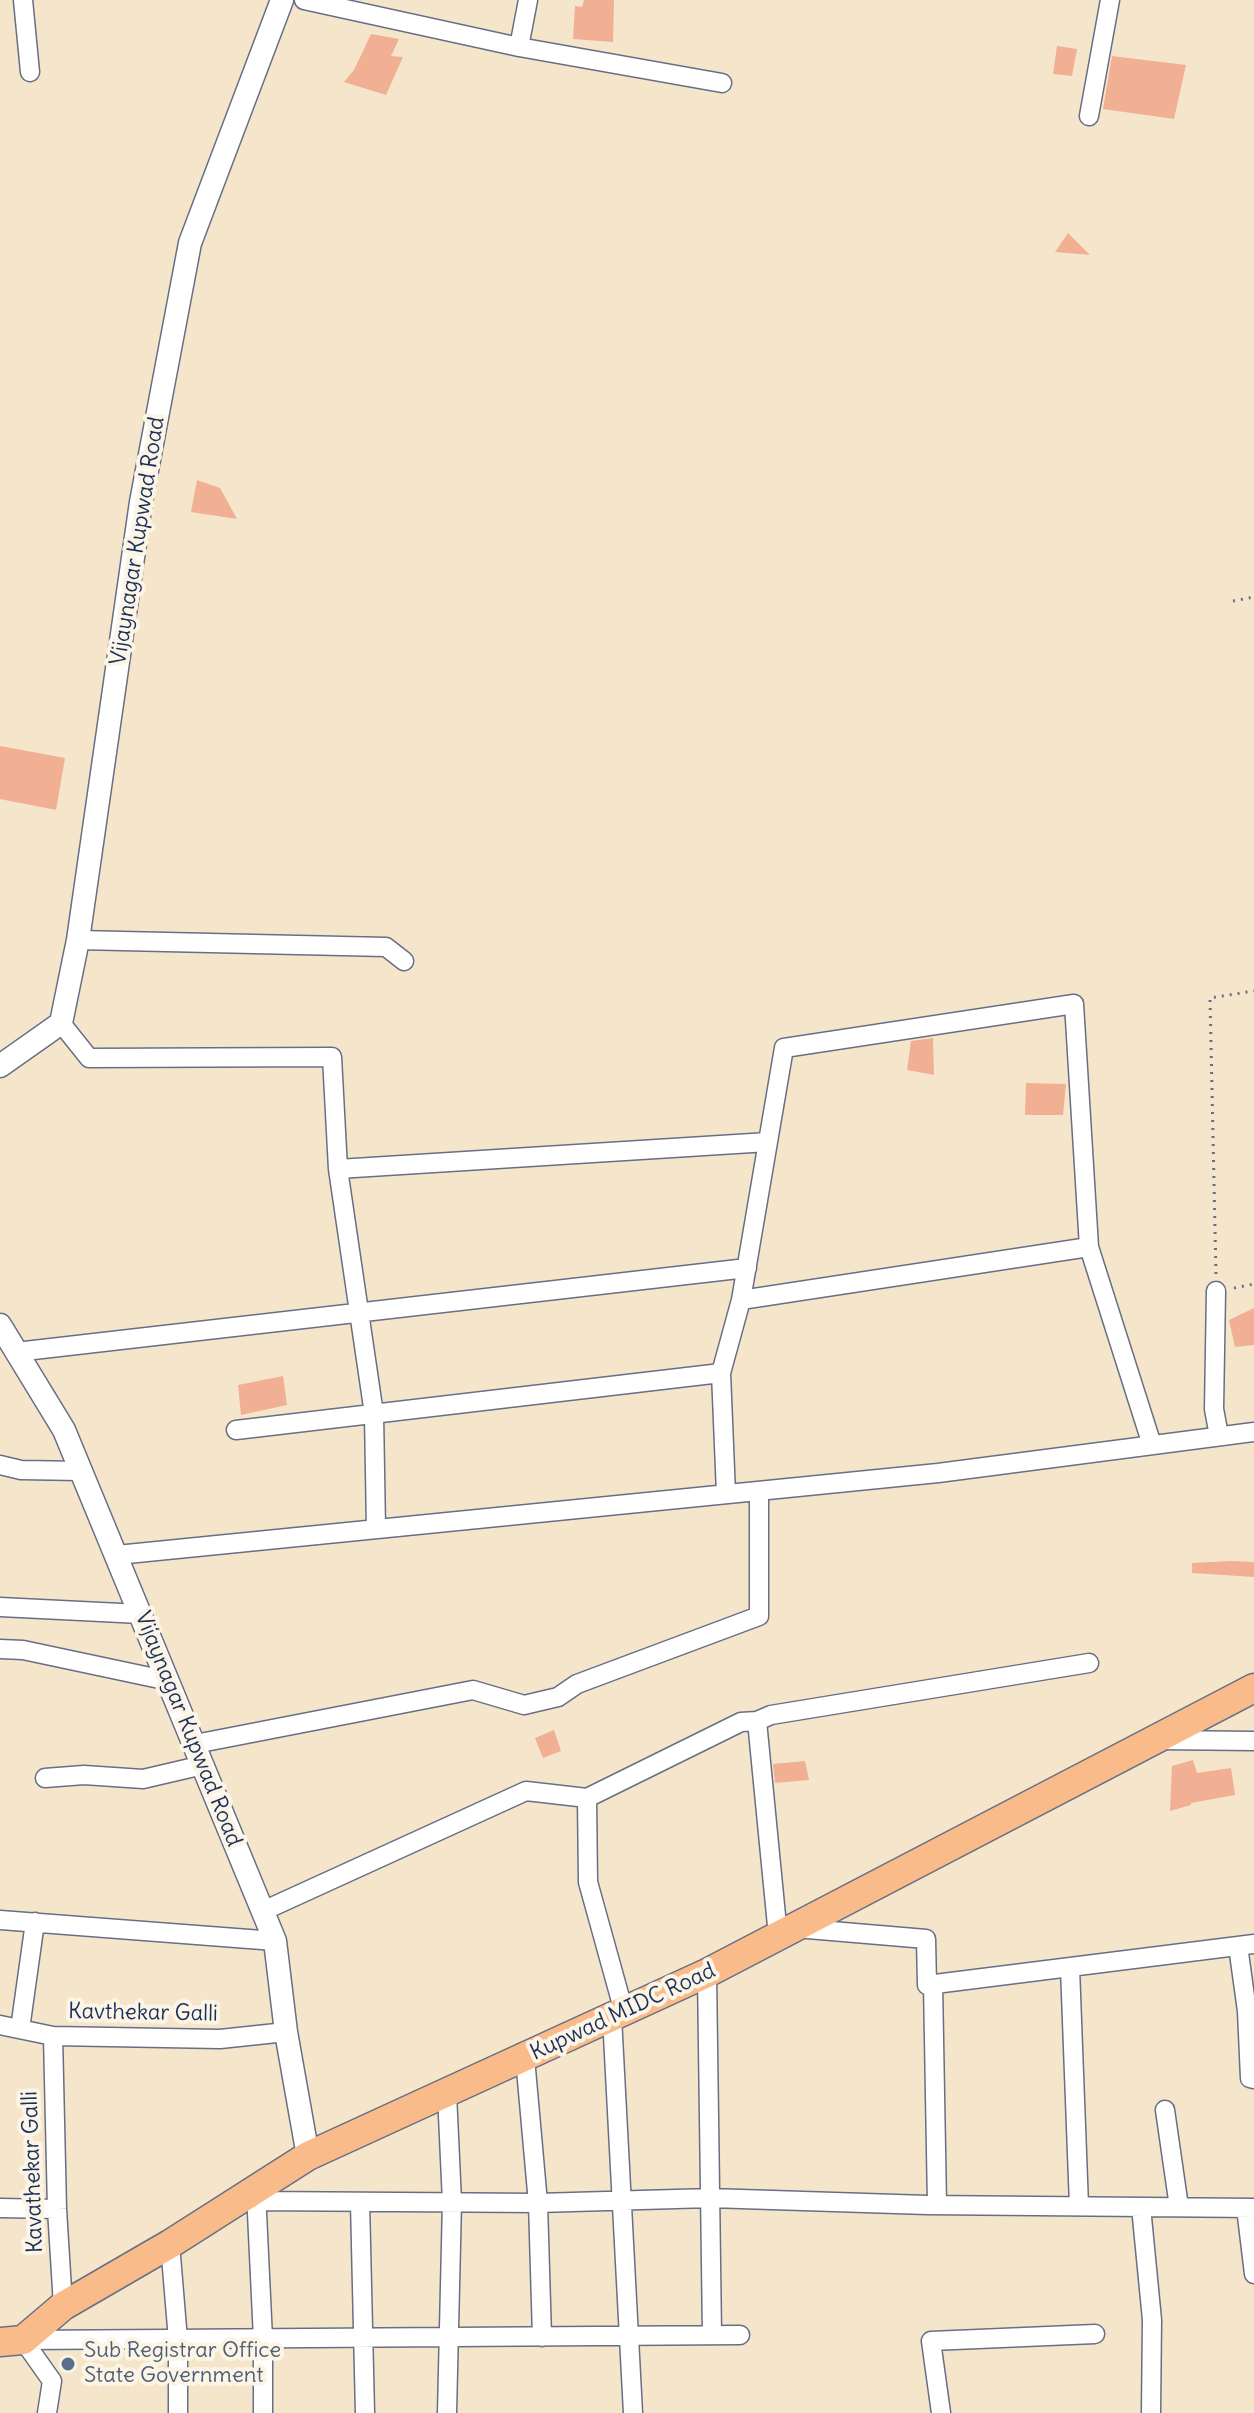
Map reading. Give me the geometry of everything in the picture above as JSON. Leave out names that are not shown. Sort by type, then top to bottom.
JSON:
[{"type":"main road","name":"Kupwad MIDC Road","points":[[11,2341],[63,2306],[256,2196],[308,2156],[707,1973],[1254,1688]]},
{"type":"street","points":[[23,0],[30,72]]},
{"type":"street","name":"Vijaynagar Kupwad Road","points":[[61,1023],[78,940],[141,502],[190,243],[282,0]]},
{"type":"street","points":[[304,0],[519,47],[722,83]]},
{"type":"street","points":[[519,47],[528,0]]},
{"type":"street","points":[[1089,116],[1110,0]]},
{"type":"street","points":[[78,940],[386,947],[404,961]]},
{"type":"street","points":[[726,1494],[721,1373],[741,1300],[784,1048],[1074,1004],[1089,1247],[1152,1445]]},
{"type":"street","points":[[0,1066],[61,1023],[89,1058],[332,1057],[338,1169],[374,1414],[376,1529]]},
{"type":"street","points":[[338,1169],[768,1142]]},
{"type":"street","points":[[741,1300],[1089,1247]]},
{"type":"street","points":[[16,1352],[747,1268]]},
{"type":"street","points":[[1216,1291],[1214,1409],[1219,1436]]},
{"type":"street","name":"Vijaynagar Kupwad Road","points":[[0,1325],[64,1430],[275,1941],[286,2032],[308,2156]]},
{"type":"street","points":[[236,1430],[721,1373]]},
{"type":"street","points":[[117,1555],[938,1473],[1254,1432]]},
{"type":"street","points":[[0,1465],[21,1470],[81,1471]]},
{"type":"street","points":[[45,1778],[84,1775],[143,1779],[199,1755],[473,1690],[524,1705],[558,1697],[577,1684],[759,1616],[759,1491]]},
{"type":"street","points":[[0,1607],[141,1614]]},
{"type":"street","points":[[0,1649],[23,1650],[169,1681]]},
{"type":"street","points":[[263,1911],[526,1791],[587,1798],[741,1722],[1089,1663]]},
{"type":"street","points":[[757,1721],[785,1932],[926,1939],[927,1985],[1246,1945],[1250,2078],[1254,2079]]},
{"type":"street","points":[[1152,1740],[1254,1741]]},
{"type":"street","points":[[587,1798],[588,1882],[618,2015],[622,2200],[633,2413]]},
{"type":"street","points":[[0,1920],[275,1941]]},
{"type":"street","points":[[20,2029],[35,1922]]},
{"type":"street","points":[[1070,1968],[1079,2206]]},
{"type":"street","points":[[707,1973],[712,2335]]},
{"type":"street","points":[[933,1984],[937,2205]]},
{"type":"street","name":"Kavthekar Galli","points":[[0,2025],[53,2036],[220,2039],[286,2032]]},
{"type":"street","name":"Kavathekar Galli","points":[[53,2036],[57,2209],[63,2306]]},
{"type":"street","points":[[525,2058],[538,2203],[542,2337]]},
{"type":"street","points":[[447,2094],[452,2202],[447,2413]]},
{"type":"street","points":[[1165,2110],[1179,2207]]},
{"type":"street","points":[[263,2413],[256,2196],[360,2202],[538,2203],[710,2198],[937,2205],[1250,2208],[1254,2274]]},
{"type":"street","points":[[360,2202],[365,2413]]},
{"type":"street","points":[[1141,2207],[1152,2320],[1151,2413]]},
{"type":"street","points":[[0,2208],[57,2209]]},
{"type":"street","points":[[170,2244],[178,2340],[178,2413]]},
{"type":"street","points":[[941,2413],[931,2341],[1095,2334]]},
{"type":"street","points":[[11,2341],[740,2335]]},
{"type":"street","points":[[11,2341],[52,2381],[47,2413]]},
{"type":"path","points":[[1233,601],[1254,597]]},
{"type":"path","points":[[1216,1291],[1210,998],[1254,991]]},
{"type":"building","points":[[584,0],[614,0],[613,42],[573,39],[575,6],[582,7]]},
{"type":"building","points":[[371,34],[399,39],[391,56],[403,57],[386,95],[344,82],[354,70]]},
{"type":"building","points":[[1057,46],[1077,49],[1072,76],[1053,74]]},
{"type":"building","points":[[1112,56],[1186,65],[1174,119],[1103,109]]},
{"type":"building","points":[[1068,233],[1090,255],[1055,252]]},
{"type":"building","points":[[197,480],[220,488],[237,519],[191,512]]},
{"type":"building","points":[[0,746],[65,758],[56,810],[0,799]]},
{"type":"building","points":[[933,1038],[934,1075],[907,1070],[911,1041]]},
{"type":"building","points":[[1026,1083],[1066,1084],[1063,1115],[1025,1115]]},
{"type":"building","points":[[1254,1308],[1254,1345],[1235,1347],[1229,1320]]},
{"type":"building","points":[[283,1376],[287,1405],[241,1415],[238,1385]]},
{"type":"building","points":[[1254,1562],[1254,1577],[1192,1573],[1192,1563]]},
{"type":"building","points":[[554,1730],[561,1751],[543,1758],[535,1738]]},
{"type":"building","points":[[1193,1760],[1197,1773],[1231,1768],[1235,1795],[1191,1803],[1170,1811],[1172,1766]]},
{"type":"building","points":[[805,1761],[809,1780],[775,1783],[773,1764]]},
{"type":"place","name":"Sub Registrar Office State Government","points":[[68,2364]]}]
